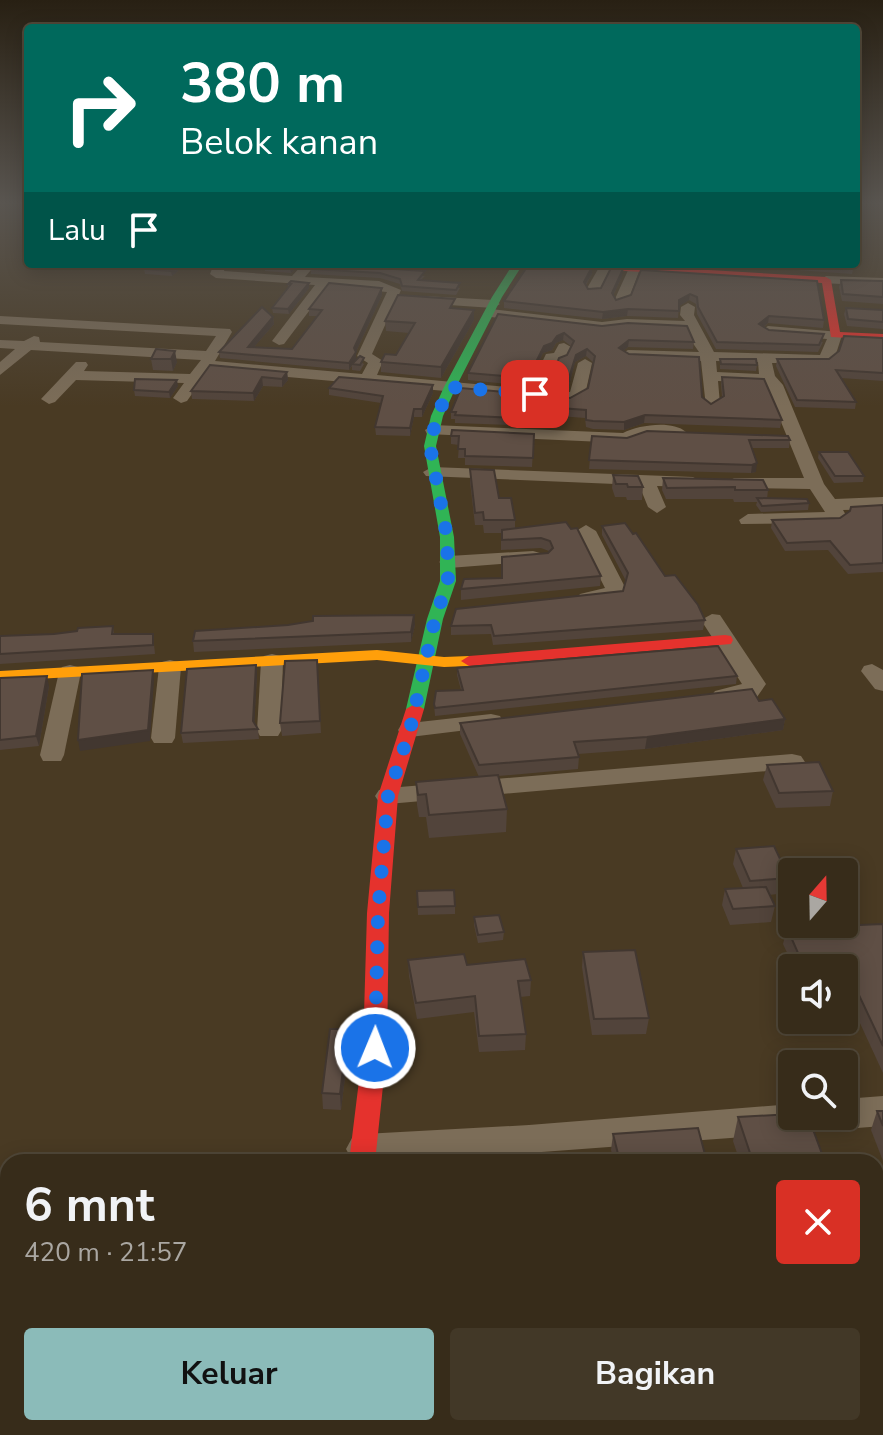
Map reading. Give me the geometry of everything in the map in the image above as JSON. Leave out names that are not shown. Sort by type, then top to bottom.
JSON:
[{"type":"street","points":[[216,272],[385,286],[403,298],[492,309],[567,323],[695,326]]},
{"type":"street","points":[[295,280],[302,272]]},
{"type":"street","points":[[363,1154],[375,1048],[378,913],[388,796],[410,730],[448,581],[447,537],[432,472],[430,446],[450,387],[513,272]]},
{"type":"street","points":[[593,290],[602,272]]},
{"type":"street","points":[[621,301],[633,272]]},
{"type":"street","points":[[749,272],[883,282]]},
{"type":"street","points":[[628,354],[708,354],[826,360],[835,335],[838,308],[826,280]]},
{"type":"street","points":[[279,341],[324,282]]},
{"type":"street","points":[[367,380],[376,361],[364,356],[403,298]]},
{"type":"street","points":[[688,307],[687,315],[695,326],[697,339],[708,354],[712,404]]},
{"type":"street","points":[[0,320],[225,332],[181,398]]},
{"type":"street","points":[[0,370],[54,323]]},
{"type":"street","points":[[535,394],[551,357],[559,358],[567,323]]},
{"type":"street","points":[[768,330],[883,337]]},
{"type":"street","points":[[0,344],[97,349],[367,380],[576,396],[585,363]]},
{"type":"street","points":[[49,399],[97,349]]},
{"type":"street","points":[[766,357],[764,366],[767,379]]},
{"type":"street","points":[[71,375],[194,379]]},
{"type":"street","points":[[710,376],[767,379],[775,385],[789,436],[837,518],[748,520]]},
{"type":"street","points":[[433,430],[626,438],[641,431],[691,432]]},
{"type":"street","points":[[432,472],[815,484]]},
{"type":"street","points":[[646,481],[657,507]]},
{"type":"street","points":[[832,505],[883,503]]},
{"type":"street","points":[[571,600],[609,596],[616,589],[586,531]]},
{"type":"street","points":[[449,562],[540,557]]},
{"type":"street","points":[[438,611],[467,608]]},
{"type":"street","points":[[0,676],[392,655],[427,660],[478,661],[719,630],[749,675],[753,689],[743,694],[695,699]]},
{"type":"street","points":[[269,731],[272,661]]},
{"type":"street","points":[[163,738],[170,667]]},
{"type":"street","points":[[52,755],[70,672]]},
{"type":"street","points":[[410,730],[521,718]]},
{"type":"street","points":[[388,796],[792,762]]},
{"type":"street","points":[[858,1113],[883,1111]]},
{"type":"street","points":[[384,1154],[778,1120]]},
{"type":"building","points":[[362,272],[424,272],[418,280],[460,283],[456,290],[402,286],[400,279]]},
{"type":"building","points":[[524,272],[589,272],[584,282],[588,289],[601,288],[609,272],[622,272],[612,293],[616,300],[631,295],[640,272],[817,281],[824,320],[769,316],[759,324],[769,330],[824,334],[819,345],[717,342],[698,307],[697,297],[690,294],[679,300],[679,311],[628,309],[603,312],[504,301]]},
{"type":"building","points":[[841,280],[883,281],[883,297],[843,294]]},
{"type":"building","points":[[291,281],[309,283],[288,309],[272,308],[291,284],[288,284]]},
{"type":"building","points":[[329,283],[382,288],[349,363],[219,352],[262,307],[273,317],[248,347],[292,349],[322,310],[309,309]]},
{"type":"building","points":[[398,295],[455,299],[450,308],[474,310],[441,367],[381,362],[385,354],[396,355],[415,323],[385,321]]},
{"type":"building","points":[[846,308],[883,310],[883,322],[848,319]]},
{"type":"building","points":[[498,314],[602,326],[628,323],[687,326],[694,342],[629,340],[619,348],[629,354],[699,357],[702,397],[711,404],[724,396],[722,377],[764,379],[782,420],[645,415],[624,422],[593,421],[586,420],[586,410],[533,406],[533,419],[455,415],[456,412],[451,412],[461,388],[570,398],[588,388],[595,356],[587,349],[576,355],[568,381],[550,380],[559,358],[567,355],[574,341],[564,333],[544,346],[528,378],[468,373]]},
{"type":"building","points":[[844,336],[883,338],[883,373],[836,370],[856,402],[797,400],[777,359],[829,359],[839,351]]},
{"type":"building","points":[[156,349],[175,351],[171,359],[151,359]]},
{"type":"building","points":[[360,356],[364,358],[360,365],[352,364]]},
{"type":"building","points":[[720,359],[756,359],[757,365],[721,364]]},
{"type":"building","points":[[210,365],[287,372],[282,379],[262,377],[253,393],[191,391]]},
{"type":"building","points":[[339,377],[433,385],[422,409],[414,409],[410,428],[375,427],[383,396],[329,388]]},
{"type":"building","points":[[135,379],[177,380],[169,392],[134,390]]},
{"type":"building","points":[[452,430],[534,434],[533,458],[465,456],[465,449],[458,449],[459,436],[451,436]]},
{"type":"building","points":[[647,431],[788,436],[790,440],[749,440],[757,463],[752,465],[589,460],[592,436],[627,438]]},
{"type":"building","points":[[819,452],[848,452],[864,476],[835,476]]},
{"type":"building","points":[[470,469],[494,470],[499,498],[511,498],[515,520],[484,520],[483,512],[475,513]]},
{"type":"building","points":[[613,475],[638,476],[643,487],[616,484]]},
{"type":"building","points":[[663,478],[763,480],[768,490],[667,488]]},
{"type":"building","points":[[757,498],[807,499],[809,503],[762,506]]},
{"type":"building","points":[[883,505],[883,563],[850,565],[830,541],[787,543],[772,520],[840,518],[851,507]]},
{"type":"building","points":[[566,522],[571,529],[577,528],[601,576],[461,589],[464,579],[502,578],[502,557],[548,553],[553,548],[550,541],[541,538],[502,540],[502,530]]},
{"type":"building","points":[[625,523],[633,534],[636,533],[665,576],[675,575],[698,605],[705,620],[494,636],[491,625],[451,626],[456,609],[623,591],[628,573],[602,526]]},
{"type":"building","points":[[414,615],[411,632],[193,641],[195,631],[288,625],[313,621],[313,616]]},
{"type":"building","points":[[113,626],[112,634],[153,634],[153,645],[0,654],[0,636],[54,634],[77,631],[78,628]]},
{"type":"building","points":[[718,646],[737,676],[435,708],[434,704],[436,691],[463,690],[457,668]]},
{"type":"building","points":[[317,660],[320,721],[280,723],[285,661]]},
{"type":"building","points":[[256,665],[253,721],[258,729],[181,733],[187,669]]},
{"type":"building","points":[[153,670],[148,730],[78,740],[82,674]]},
{"type":"building","points":[[47,676],[36,736],[0,740],[0,678]]},
{"type":"building","points":[[752,689],[759,701],[772,699],[785,719],[647,737],[574,742],[579,757],[479,765],[460,723]]},
{"type":"building","points":[[819,762],[833,791],[779,793],[767,765]]},
{"type":"building","points":[[498,775],[507,809],[429,815],[426,794],[418,795],[416,782]]},
{"type":"building","points":[[774,846],[780,858],[778,879],[750,881],[736,849]]},
{"type":"building","points":[[766,887],[775,906],[733,909],[725,889]]},
{"type":"building","points":[[454,890],[455,906],[418,907],[417,891]]},
{"type":"building","points":[[499,915],[504,932],[478,935],[474,917]]},
{"type":"building","points":[[883,924],[883,1046],[858,993],[858,954],[798,954],[791,938],[858,938],[858,925]]},
{"type":"building","points":[[635,950],[649,1018],[594,1019],[583,952]]},
{"type":"building","points":[[464,954],[467,965],[525,959],[531,980],[518,981],[526,1034],[479,1036],[475,996],[416,1003],[408,960]]},
{"type":"building","points":[[330,1029],[348,1029],[340,1094],[322,1093]]},
{"type":"building","points":[[877,1111],[883,1111],[883,1126]]},
{"type":"building","points":[[778,1115],[778,1130],[813,1130],[822,1154],[750,1154],[738,1117]]},
{"type":"building","points":[[698,1128],[705,1154],[618,1154],[613,1134]]},
{"type":"traffic: fast","points":[[415,709],[435,619],[448,581],[447,537],[430,446],[437,416],[450,387],[513,272]]},
{"type":"traffic: slow","points":[[0,676],[377,655],[444,662],[469,661]]},
{"type":"traffic: jam","points":[[693,272],[826,280],[835,335],[883,337]]},
{"type":"traffic: jam","points":[[469,661],[725,640]]},
{"type":"traffic: jam","points":[[363,1154],[375,1048],[378,913],[388,796],[415,709]]},
{"type":"route","points":[[375,1048],[378,913],[388,796],[410,730],[435,619],[448,581],[447,537],[432,472],[430,446],[433,430],[450,387],[535,394]]}]
